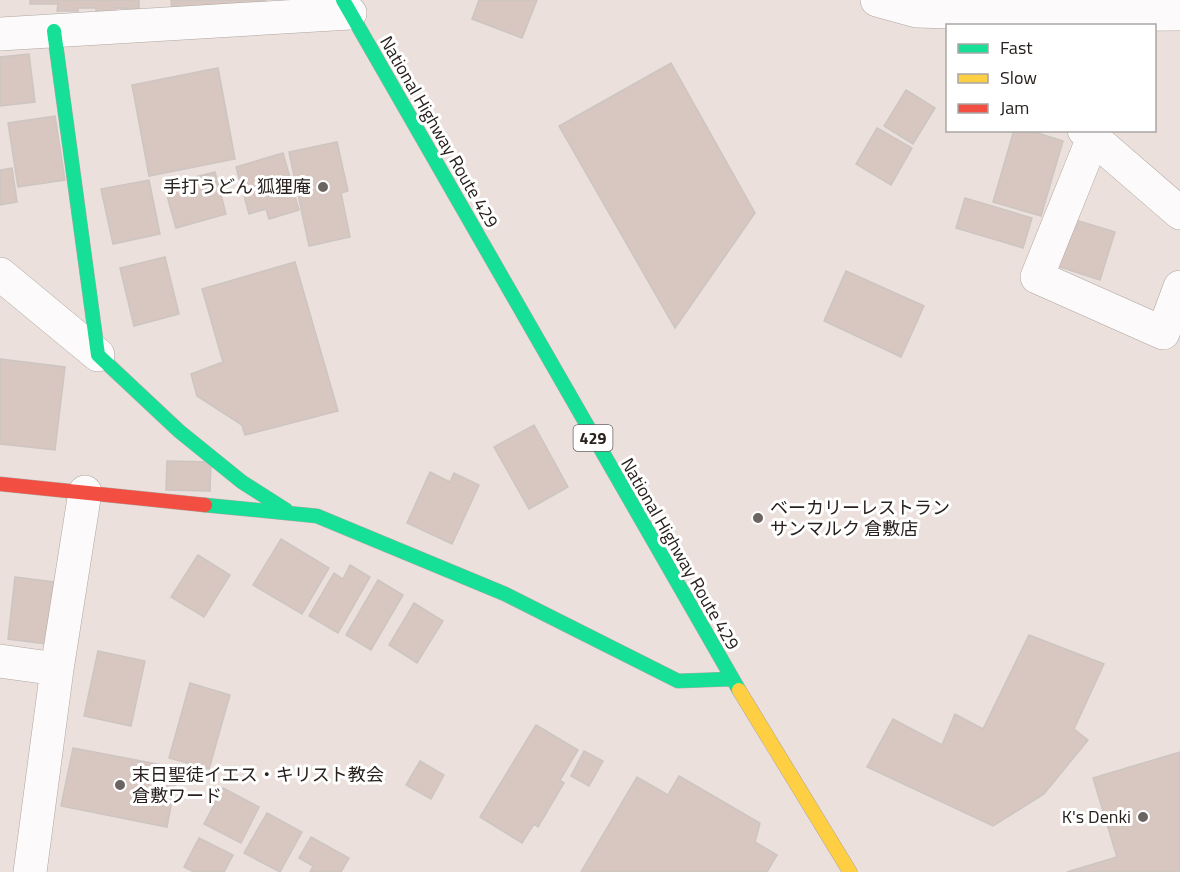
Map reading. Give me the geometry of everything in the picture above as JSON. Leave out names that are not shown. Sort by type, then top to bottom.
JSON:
[{"type":"main road","name":"National Highway Route 429","points":[[346,6],[732,680],[850,872]]},
{"type":"main road","points":[[54,31],[98,355],[179,431],[242,482],[290,513]]},
{"type":"main road","points":[[0,484],[317,516],[505,594],[678,681],[732,680]]},
{"type":"street","points":[[877,0],[917,11],[946,27]]},
{"type":"street","points":[[0,34],[346,6]]},
{"type":"street","points":[[917,11],[1052,7],[1180,14]]},
{"type":"street","points":[[1180,213],[1088,134],[1037,277],[1163,333],[1180,287]]},
{"type":"street","points":[[0,274],[98,355]]},
{"type":"street","points":[[30,872],[57,669],[85,492]]},
{"type":"street","points":[[0,661],[57,669]]},
{"type":"building","points":[[30,0],[139,0],[139,9],[116,8],[116,14],[96,14],[96,8],[57,11],[58,4],[30,4]]},
{"type":"building","points":[[171,0],[266,0],[267,4],[172,10]]},
{"type":"building","points":[[479,0],[537,0],[522,38],[472,19]]},
{"type":"building","points":[[29,54],[35,102],[0,106],[0,57]]},
{"type":"building","points":[[671,63],[755,213],[675,328],[559,126]]},
{"type":"building","points":[[218,68],[235,159],[149,176],[132,85]]},
{"type":"building","points":[[906,90],[935,108],[913,144],[884,126]]},
{"type":"building","points":[[55,116],[65,180],[18,187],[8,123]]},
{"type":"building","points":[[877,128],[912,148],[891,185],[856,164]]},
{"type":"building","points":[[1013,132],[1034,132],[1063,141],[1041,216],[993,202]]},
{"type":"building","points":[[337,142],[348,191],[341,193],[350,237],[309,246],[289,152]]},
{"type":"building","points":[[283,153],[299,210],[269,219],[266,209],[249,214],[236,167]]},
{"type":"building","points":[[12,168],[17,202],[0,205],[0,170]]},
{"type":"building","points":[[215,172],[226,214],[176,228],[164,185]]},
{"type":"building","points":[[149,180],[160,234],[113,244],[101,189]]},
{"type":"building","points":[[965,198],[1032,218],[1023,248],[956,228]]},
{"type":"building","points":[[1069,218],[1115,232],[1100,280],[1054,265]]},
{"type":"building","points":[[165,257],[179,314],[134,326],[120,268]]},
{"type":"building","points":[[295,262],[338,411],[245,435],[242,425],[197,396],[191,374],[223,362],[202,289]]},
{"type":"building","points":[[846,271],[924,306],[901,357],[824,321]]},
{"type":"building","points":[[0,359],[65,367],[55,450],[0,444]]},
{"type":"building","points":[[534,425],[568,487],[529,509],[494,447]]},
{"type":"building","points":[[167,461],[211,462],[210,491],[166,490]]},
{"type":"building","points":[[430,472],[450,482],[454,473],[479,485],[452,544],[407,523]]},
{"type":"building","points":[[281,539],[329,568],[302,614],[253,585]]},
{"type":"building","points":[[198,555],[230,575],[204,617],[171,597]]},
{"type":"building","points":[[350,565],[370,577],[338,633],[309,616],[334,573],[343,579]]},
{"type":"building","points":[[15,577],[54,582],[46,644],[8,639]]},
{"type":"building","points":[[378,580],[403,595],[371,650],[346,635]]},
{"type":"building","points":[[414,603],[443,621],[417,663],[389,645]]},
{"type":"building","points":[[1029,635],[1104,664],[1074,729],[1088,740],[1044,794],[993,826],[867,767],[893,719],[942,745],[955,714],[983,729]]},
{"type":"building","points":[[98,651],[145,661],[131,726],[84,716]]},
{"type":"building","points":[[190,683],[230,695],[209,769],[169,758]]},
{"type":"building","points":[[536,725],[578,750],[560,780],[564,783],[538,827],[534,824],[522,843],[480,817]]},
{"type":"building","points":[[73,748],[178,768],[167,827],[61,806]]},
{"type":"building","points":[[584,751],[603,761],[589,786],[571,776]]},
{"type":"building","name":"K's Denki","points":[[1180,752],[1180,872],[1067,872],[1117,857],[1093,778]]},
{"type":"building","points":[[420,761],[444,775],[431,799],[406,785]]},
{"type":"building","points":[[679,776],[760,823],[755,842],[777,855],[767,872],[581,872],[637,777],[668,795]]},
{"type":"building","points":[[223,788],[259,807],[241,843],[204,824]]},
{"type":"building","points":[[267,813],[302,832],[280,872],[244,853]]},
{"type":"building","points":[[311,837],[349,858],[341,872],[310,872],[313,866],[299,858]]},
{"type":"building","points":[[199,838],[233,855],[224,872],[194,872],[184,867]]},
{"type":"traffic: fast","points":[[343,0],[739,690]]},
{"type":"traffic: fast","points":[[54,31],[98,355],[179,431],[242,482],[286,510]]},
{"type":"traffic: fast","points":[[205,505],[317,516],[505,594],[678,681],[732,679]]},
{"type":"traffic: slow","points":[[739,690],[850,872]]},
{"type":"traffic: jam","points":[[0,484],[205,505]]},
{"type":"place","name":"手打うどん 狐狸庵","points":[[323,187]]},
{"type":"place","name":"ベーカリーレストラン サンマルク 倉敷店","points":[[758,518]]},
{"type":"place","name":"末日聖徒イエス・キリスト教会 倉敷ワード","points":[[120,785]]},
{"type":"place","name":"K's Denki","points":[[1143,817]]}]
